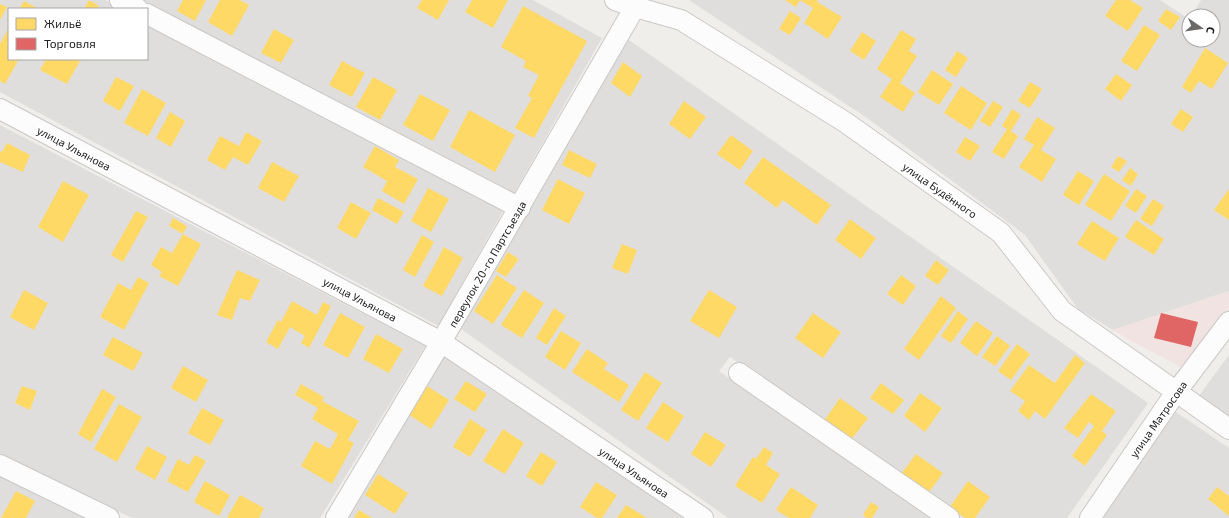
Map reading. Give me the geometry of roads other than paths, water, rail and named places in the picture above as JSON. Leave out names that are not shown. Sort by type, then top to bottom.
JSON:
[{"type":"street","points":[[120,0],[136,8]]},
{"type":"street","name":"улица Будённого","points":[[615,0],[682,20],[845,122],[1001,233],[1062,311],[1229,428]]},
{"type":"street","name":"переулок 20-го Партсъезда","points":[[336,518],[520,208],[635,7]]},
{"type":"street","points":[[148,15],[520,208]]},
{"type":"street","name":"улица Ульянова","points":[[0,109],[441,342],[703,518]]},
{"type":"street","name":"улица Матросова","points":[[1090,518],[1176,392],[1229,322]]},
{"type":"street","points":[[740,373],[949,518]]},
{"type":"street","points":[[0,465],[110,518]]}]
